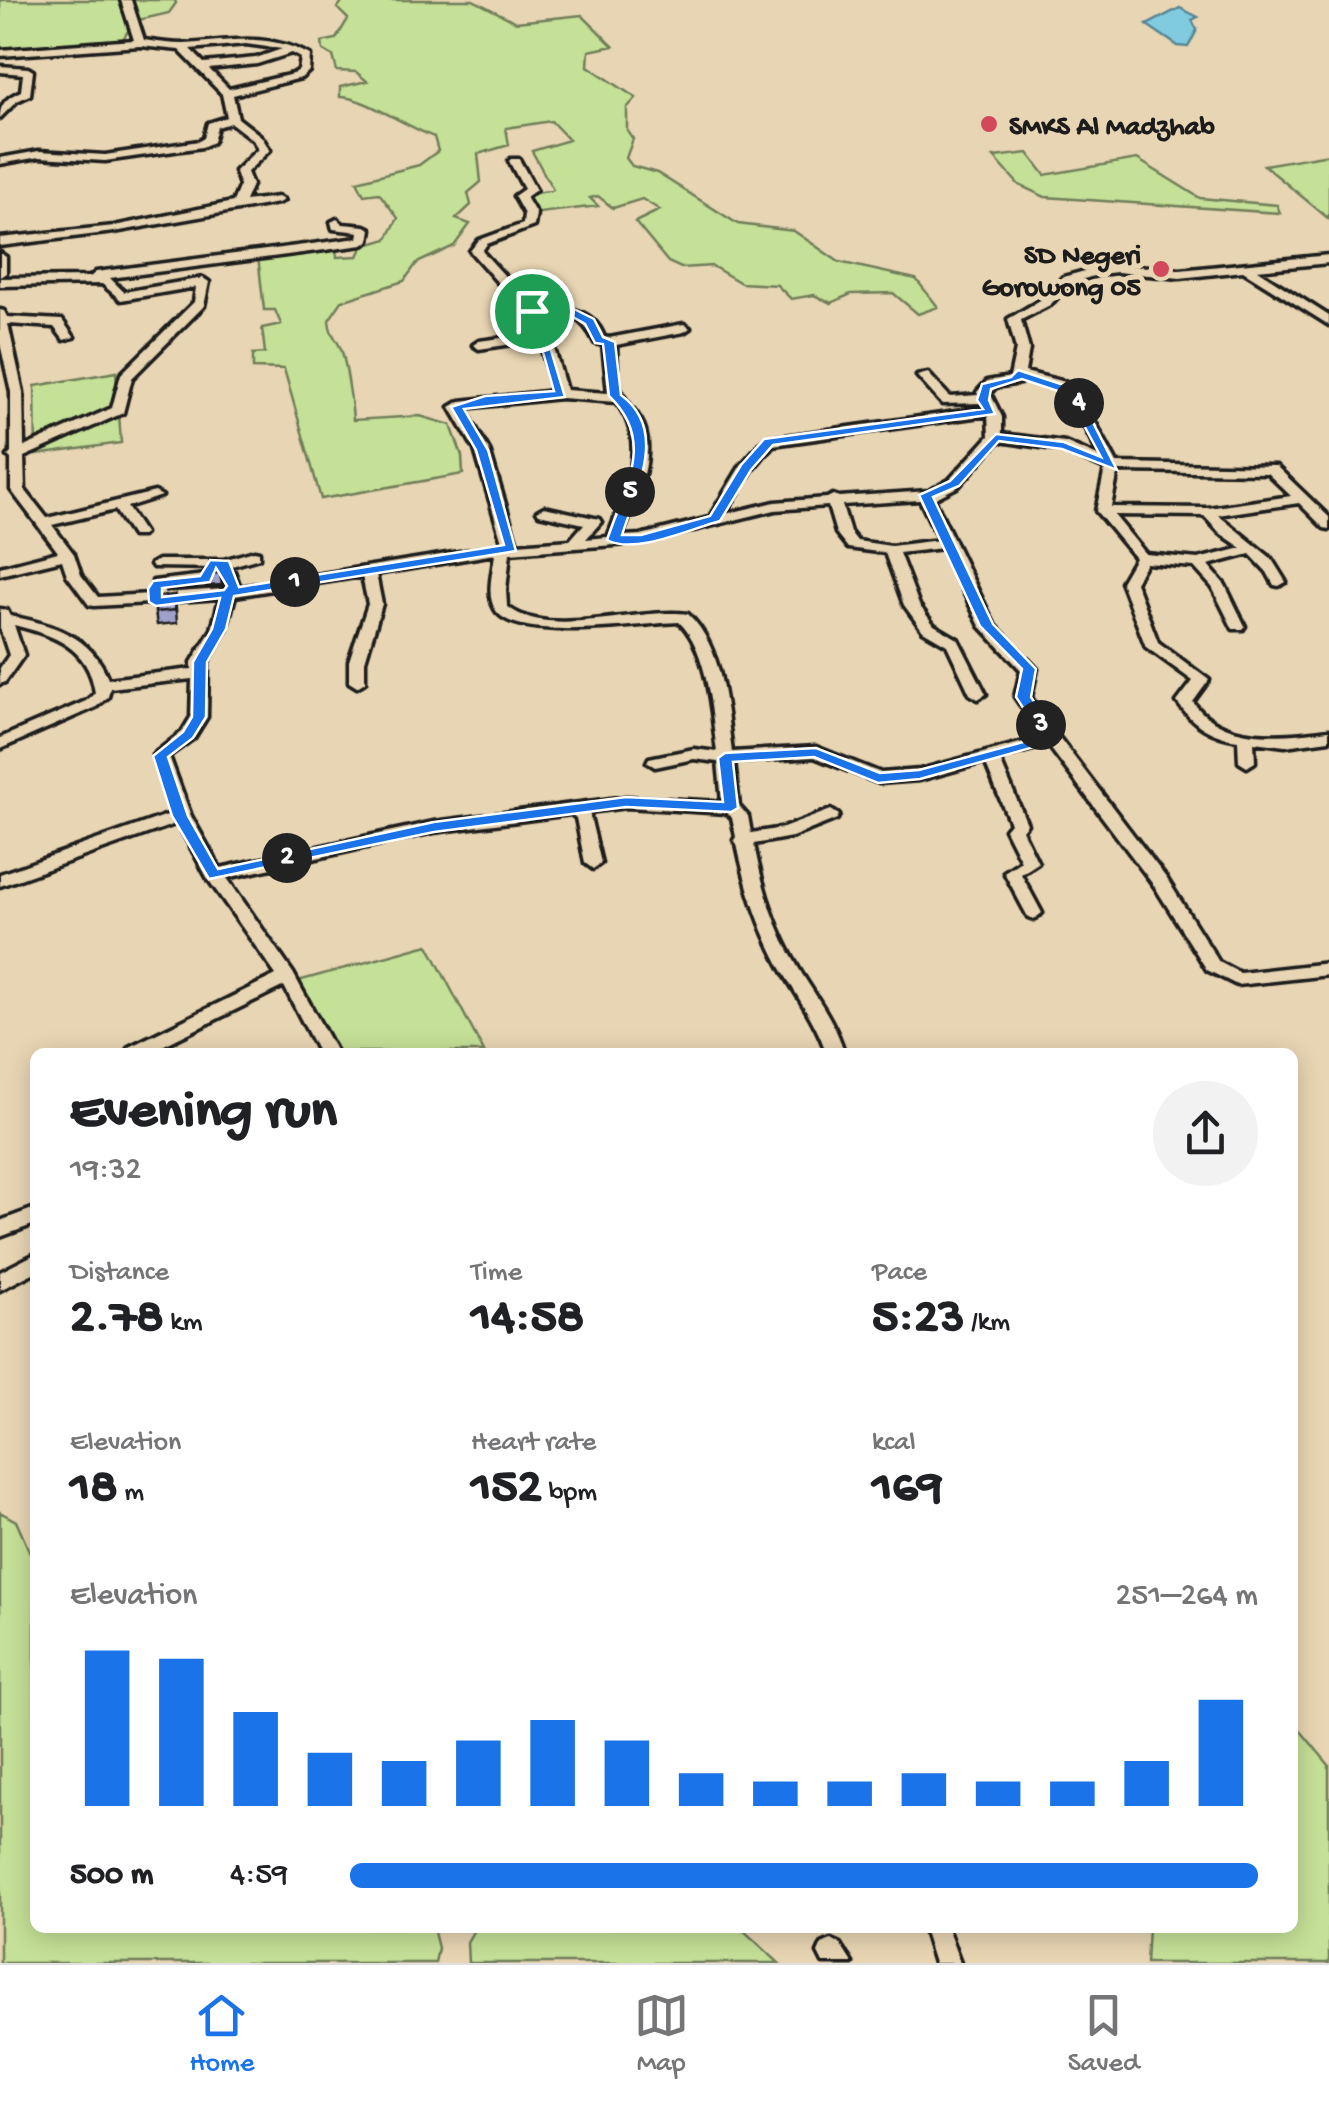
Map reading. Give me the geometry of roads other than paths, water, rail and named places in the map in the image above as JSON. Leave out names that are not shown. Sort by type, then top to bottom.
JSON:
[{"type":"street","points":[[126,0],[140,42]]},
{"type":"street","points":[[0,53],[140,42],[182,47],[241,40],[292,50],[306,58],[304,72],[227,93]]},
{"type":"street","points":[[182,47],[227,93],[233,119],[258,138],[264,150],[241,171],[246,185],[238,205]]},
{"type":"street","points":[[198,67],[257,61],[292,50]]},
{"type":"street","points":[[0,69],[28,71],[26,94],[13,98],[0,115]]},
{"type":"street","points":[[0,161],[39,154],[105,158],[202,144],[209,140],[212,125],[233,119]]},
{"type":"street","points":[[515,160],[530,190],[520,196],[530,214],[528,226],[483,242],[476,251],[502,284],[532,311],[544,336],[561,394]]},
{"type":"street","points":[[0,242],[124,227],[278,200]]},
{"type":"street","points":[[92,280],[108,272],[363,241],[365,229],[337,228],[337,222]]},
{"type":"street","points":[[0,257],[0,273]]},
{"type":"street","points":[[996,437],[986,386],[1015,380],[1018,374],[1025,341],[1014,320],[1046,302],[1067,280],[1117,268],[1180,274],[1329,259]]},
{"type":"street","points":[[1248,269],[1329,321]]},
{"type":"street","points":[[0,282],[108,281],[122,296],[201,280],[203,298],[181,326],[127,374],[118,410],[16,456]]},
{"type":"street","points":[[532,311],[568,310],[590,322],[599,340],[609,342],[684,328]]},
{"type":"street","points":[[68,337],[58,323],[0,317],[17,392],[18,490],[45,523],[94,602],[156,602],[254,555]]},
{"type":"street","points":[[479,345],[544,336]]},
{"type":"street","points":[[609,342],[615,396]]},
{"type":"street","points":[[1018,374],[1072,392],[1112,467],[1103,511]]},
{"type":"street","points":[[923,376],[947,401],[987,406]]},
{"type":"street","points":[[614,540],[637,472],[642,440],[628,406],[615,396],[561,394],[485,399],[457,407],[482,450],[507,548],[500,604],[504,613],[515,618],[569,624],[677,617],[692,621],[710,667],[731,808]]},
{"type":"street","points":[[715,519],[746,468],[769,442],[987,406]]},
{"type":"street","points":[[996,437],[1064,446],[1112,467],[1271,469],[1283,476],[1300,499],[1329,525]]},
{"type":"street","points":[[229,593],[507,548],[576,540],[641,539],[715,519],[833,499],[926,495],[954,484],[996,437]]},
{"type":"street","points":[[0,498],[18,490]]},
{"type":"street","points":[[926,495],[944,543],[987,626],[1029,669],[1024,697],[1161,884],[1213,966],[1237,979],[1258,980],[1329,969]]},
{"type":"street","points":[[45,523],[155,496]]},
{"type":"street","points":[[833,499],[843,533],[853,545],[891,550],[944,543]]},
{"type":"street","points":[[1103,511],[1208,512],[1300,499]]},
{"type":"street","points":[[119,505],[136,534]]},
{"type":"street","points":[[544,510],[594,522],[576,540]]},
{"type":"street","points":[[1103,511],[1142,558],[1198,563],[1251,550]]},
{"type":"street","points":[[1208,512],[1216,525],[1276,573],[1278,582]]},
{"type":"street","points":[[891,550],[923,626],[934,637],[953,642],[978,694]]},
{"type":"street","points":[[0,571],[66,554]]},
{"type":"street","points":[[1142,558],[1128,582],[1146,637],[1161,655],[1201,680],[1185,702],[1188,709],[1226,736],[1285,741],[1329,735]]},
{"type":"street","points":[[1198,563],[1218,585],[1238,626]]},
{"type":"street","points":[[158,564],[211,576],[233,586],[219,629],[200,662],[199,717],[188,735],[161,756],[180,816],[214,875],[288,978],[325,1048]]},
{"type":"street","points":[[356,682],[374,604],[368,570]]},
{"type":"street","points":[[211,576],[229,593]]},
{"type":"street","points":[[0,679],[17,655],[2,613]]},
{"type":"street","points":[[0,744],[90,704],[101,697],[103,684],[94,662],[73,642],[49,628],[2,613]]},
{"type":"street","points":[[103,684],[200,673]]},
{"type":"street","points":[[1246,736],[1247,762]]},
{"type":"street","points":[[656,762],[683,755],[725,758],[816,752],[878,778],[920,775],[1010,747],[1052,740]]},
{"type":"street","points":[[990,756],[1019,824],[1013,829],[1030,863],[1012,872],[1034,913]]},
{"type":"street","points":[[214,875],[434,827],[577,812],[626,802],[731,808],[740,816],[754,888],[835,1048]]},
{"type":"street","points":[[577,812],[584,816],[594,862]]},
{"type":"street","points":[[742,840],[786,833],[831,815]]},
{"type":"street","points":[[0,880],[180,816]]},
{"type":"street","points":[[143,1048],[288,978]]},
{"type":"street","points":[[0,1229],[30,1218]]},
{"type":"street","points":[[0,1282],[30,1265]]},
{"type":"street","points":[[938,1933],[947,1963]]},
{"type":"water","points":[[1180,8],[1198,17],[1192,20],[1197,30],[1188,47],[1178,46],[1147,25]]},
{"type":"place","name":"SMKS Al Madzhab","points":[[989,124]]},
{"type":"place","name":"SD Negeri Gorowong 05","points":[[1161,269]]}]
